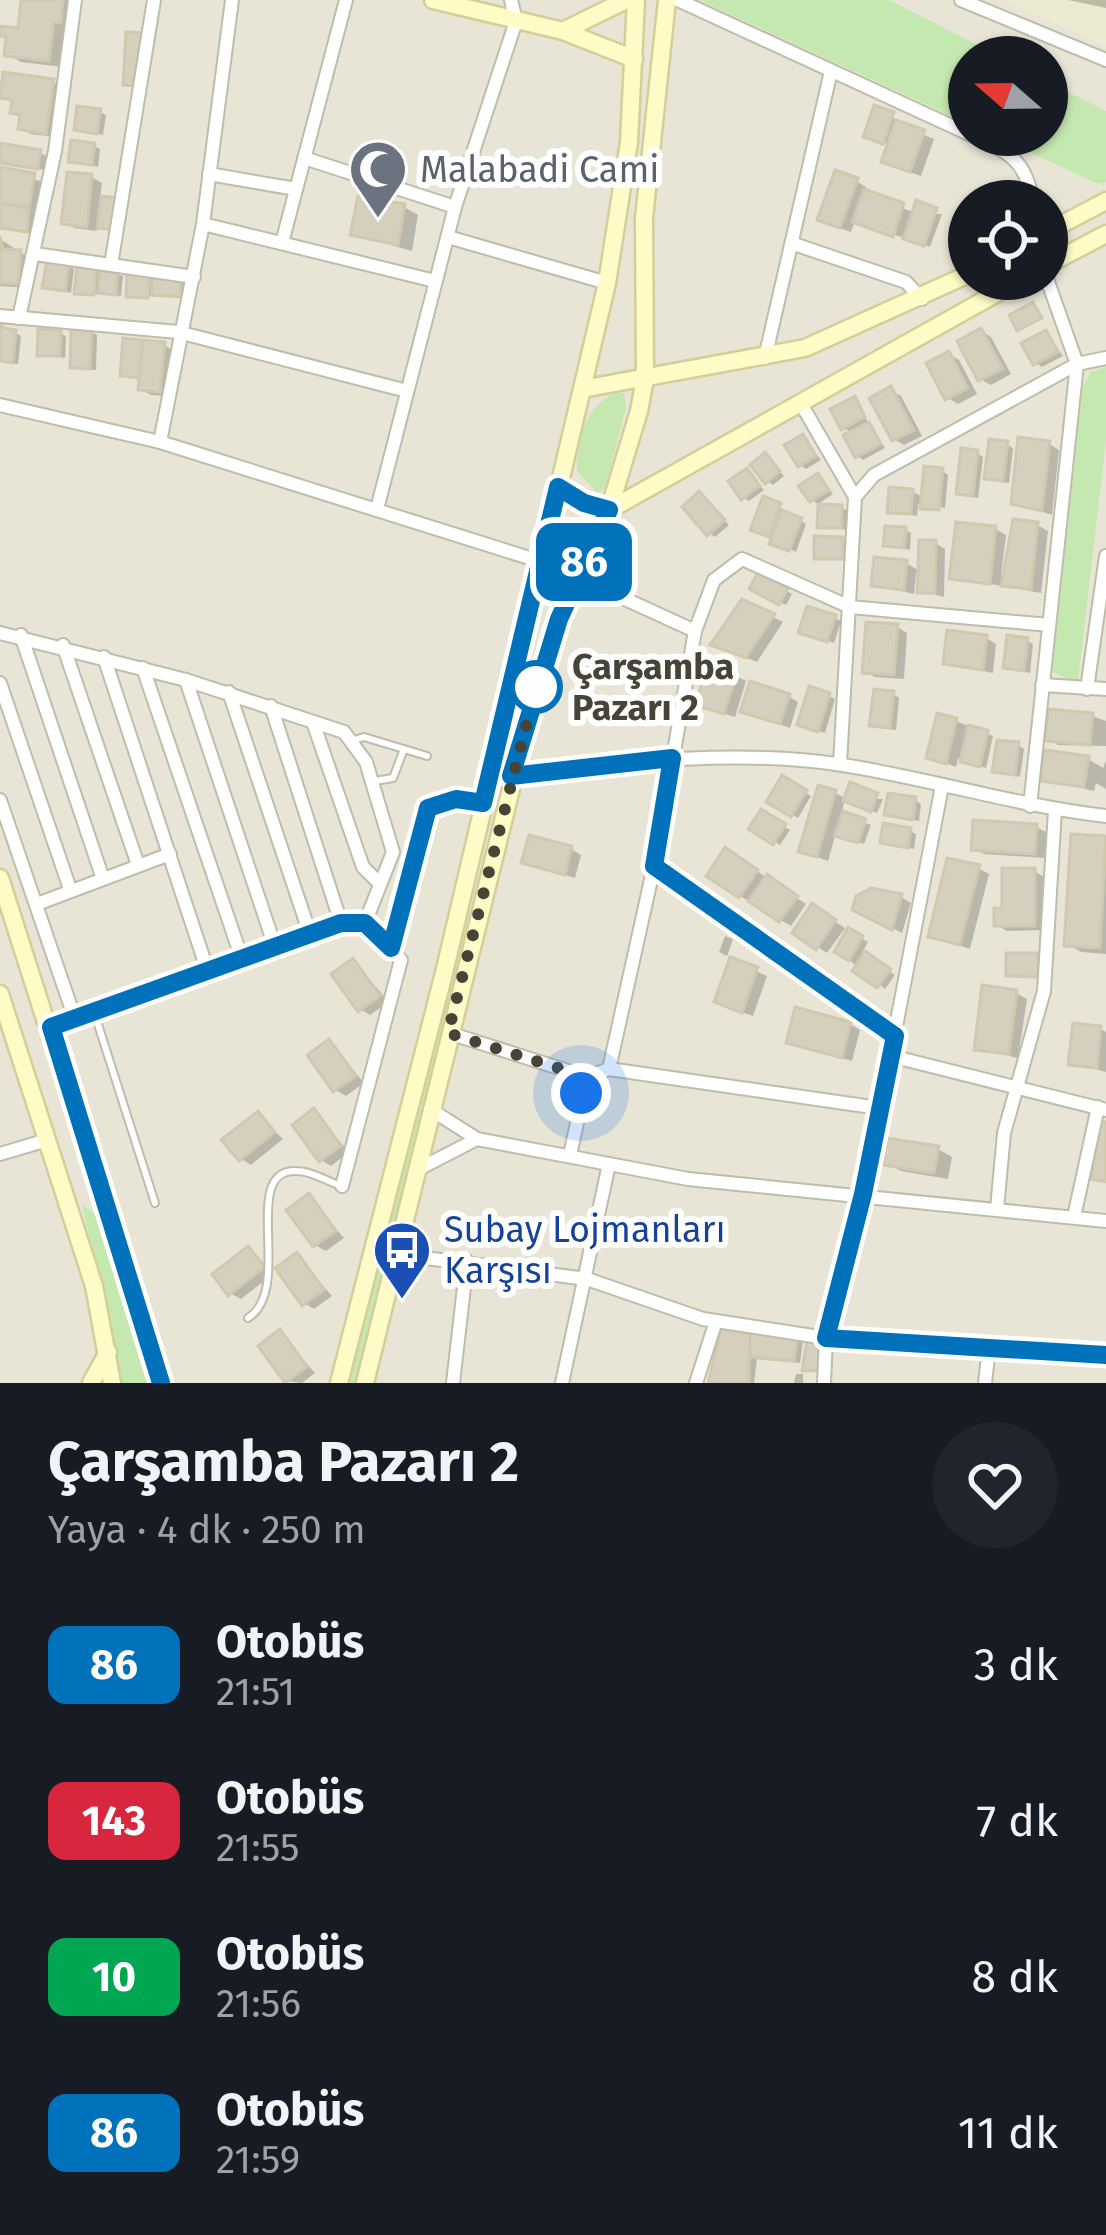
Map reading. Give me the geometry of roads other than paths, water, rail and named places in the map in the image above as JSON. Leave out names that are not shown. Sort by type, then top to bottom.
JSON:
[{"type":"main road","points":[[433,0],[478,5],[634,59]]},
{"type":"main road","points":[[563,31],[626,0]]},
{"type":"main road","points":[[338,1383],[607,283],[628,142],[636,0]]},
{"type":"main road","points":[[365,1383],[539,675],[609,510],[645,379],[644,218],[667,0]]},
{"type":"main road","points":[[1068,221],[1106,201]]},
{"type":"main road","points":[[1068,255],[1106,234]]},
{"type":"main road","points":[[582,389],[765,358],[846,333],[948,285]]},
{"type":"main road","points":[[558,487],[584,503],[609,510],[984,300]]},
{"type":"main road","points":[[0,878],[161,1383]]},
{"type":"main road","points":[[0,994],[94,1286],[112,1383]]},
{"type":"main road","points":[[92,1383],[108,1352]]},
{"type":"street","points":[[19,318],[35,254],[75,0]]},
{"type":"street","points":[[111,265],[154,0]]},
{"type":"street","points":[[160,442],[178,332],[203,224],[232,0]]},
{"type":"street","points":[[283,239],[346,0]]},
{"type":"street","points":[[377,509],[455,207],[516,21],[511,0]]},
{"type":"street","points":[[678,0],[948,125]]},
{"type":"street","points":[[961,0],[1106,60]]},
{"type":"street","points":[[765,358],[831,71]]},
{"type":"street","points":[[1013,156],[1030,180]]},
{"type":"street","points":[[304,158],[455,207]]},
{"type":"street","points":[[209,174],[296,189]]},
{"type":"street","points":[[203,224],[283,239],[435,281]]},
{"type":"street","points":[[448,237],[607,283]]},
{"type":"street","points":[[794,244],[906,282],[922,299]]},
{"type":"street","points":[[35,254],[194,277]]},
{"type":"street","points":[[1030,806],[1077,364],[1054,300]]},
{"type":"street","points":[[0,316],[178,332],[406,391]]},
{"type":"street","points":[[856,497],[874,475],[1077,364],[1106,358]]},
{"type":"street","points":[[800,402],[856,497],[840,764]]},
{"type":"street","points":[[0,405],[160,442],[538,561]]},
{"type":"street","points":[[1087,688],[1106,556]]},
{"type":"street","points":[[609,1069],[654,866],[694,631],[714,580],[742,559],[850,608],[1049,625]]},
{"type":"street","points":[[578,577],[694,631]]},
{"type":"street","points":[[0,633],[21,634],[229,692],[354,740],[373,781],[393,852],[377,881],[365,923]]},
{"type":"street","points":[[21,634],[102,876]]},
{"type":"street","points":[[63,645],[138,865]]},
{"type":"street","points":[[104,657],[207,969]]},
{"type":"street","points":[[143,668],[242,959]]},
{"type":"street","points":[[186,680],[274,947]]},
{"type":"street","points":[[0,683],[70,889]]},
{"type":"street","points":[[1042,685],[1106,689]]},
{"type":"street","points":[[229,692],[310,934]]},
{"type":"street","points":[[271,706],[341,923]]},
{"type":"street","points":[[313,722],[363,867],[377,881]]},
{"type":"street","points":[[511,776],[672,758],[840,764],[1030,806],[1106,816]]},
{"type":"street","points":[[824,1383],[826,1338],[863,1194],[942,786]]},
{"type":"street","points":[[391,948],[428,808],[456,799],[483,803]]},
{"type":"street","points":[[0,800],[76,1019]]},
{"type":"street","points":[[997,1209],[1004,1133],[1044,991],[1055,810]]},
{"type":"street","points":[[37,904],[170,854]]},
{"type":"street","points":[[654,866],[895,1036]]},
{"type":"street","points":[[51,1027],[341,923],[365,923],[401,960],[342,1186]]},
{"type":"street","points":[[448,1033],[587,1077],[609,1069],[878,1108]]},
{"type":"street","points":[[891,1056],[1102,1108],[1074,1217]]},
{"type":"street","points":[[570,1155],[587,1077]]},
{"type":"street","points":[[430,1109],[477,1139],[688,1179],[1106,1221]]},
{"type":"street","points":[[415,1171],[477,1139]]},
{"type":"street","points":[[0,1154],[47,1140]]},
{"type":"street","points":[[562,1383],[609,1164]]},
{"type":"street","points":[[395,1254],[587,1279],[716,1321],[826,1338],[1106,1355]]},
{"type":"street","points":[[453,1383],[467,1261]]},
{"type":"street","points":[[696,1383],[716,1321]]},
{"type":"street","points":[[986,1383],[989,1348]]},
{"type":"lane","points":[[354,740],[364,736],[427,756]]},
{"type":"lane","points":[[373,781],[393,778],[404,749]]},
{"type":"lane","points":[[94,1012],[155,1203]]},
{"type":"lane","points":[[248,1318],[262,1310],[270,1291],[266,1204],[276,1178],[288,1171],[304,1171],[342,1186]]},
{"type":"place","name":"Malabadi Cami","points":[[378,220]]},
{"type":"place","name":"Çarşamba Pazarı 2","points":[[536,687]]},
{"type":"place","name":"Subay Lojmanları Karşısı","points":[[402,1301]]}]
